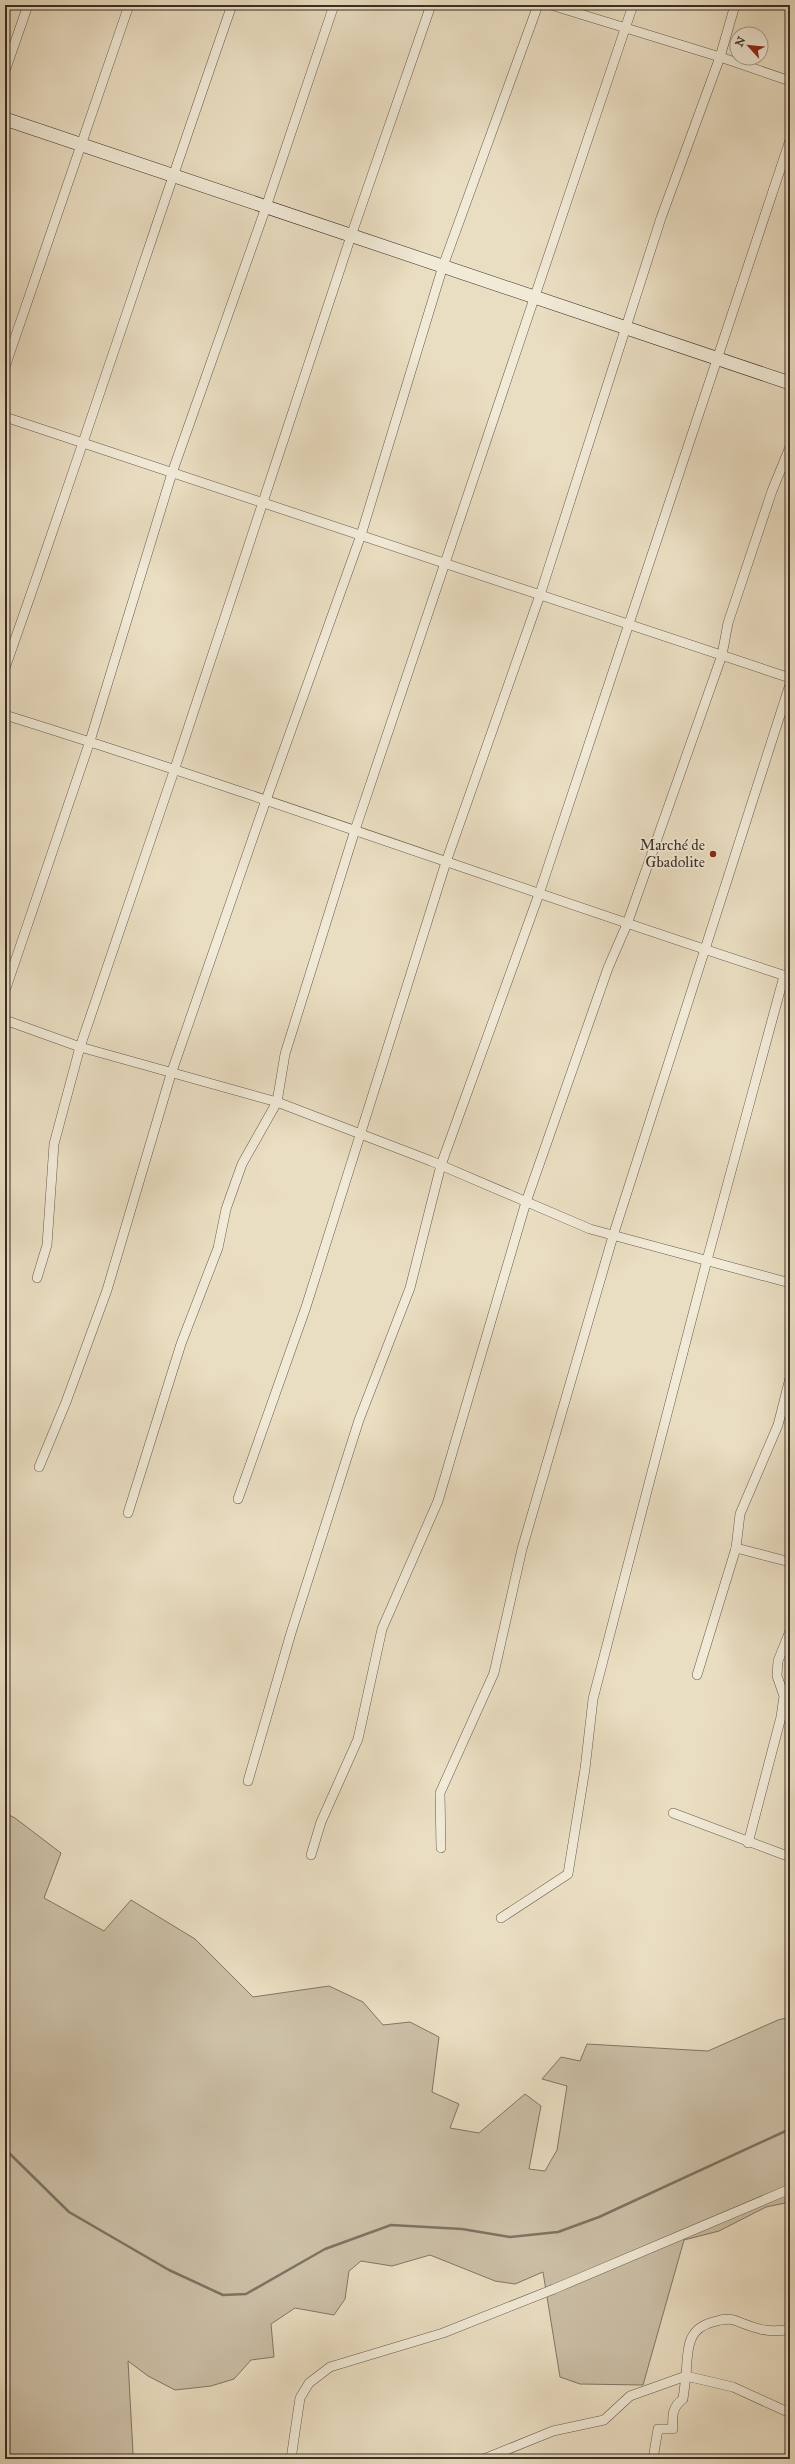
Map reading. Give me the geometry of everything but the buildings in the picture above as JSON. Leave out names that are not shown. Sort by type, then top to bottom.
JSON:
[{"type":"street","points":[[5,71],[28,5]]},
{"type":"street","points":[[5,367],[129,5]]},
{"type":"street","points":[[5,668],[84,444],[172,176],[232,5]]},
{"type":"street","points":[[5,991],[90,741],[172,473],[266,207],[334,5]]},
{"type":"street","points":[[37,1278],[47,1245],[54,1144],[80,1047],[175,768],[351,236],[431,5]]},
{"type":"street","points":[[39,1467],[66,1402],[106,1290],[171,1074],[266,800],[362,535],[443,266],[538,5]]},
{"type":"street","points":[[551,5],[720,57],[790,81]]},
{"type":"street","points":[[128,1513],[180,1344],[218,1248],[226,1209],[242,1164],[277,1102],[285,1054],[355,830],[536,298],[633,5]]},
{"type":"street","points":[[238,1499],[306,1307],[359,1134],[446,862],[540,595],[661,218],[720,57],[735,5]]},
{"type":"street","points":[[5,119],[790,383]]},
{"type":"street","points":[[248,1781],[291,1633],[359,1420],[410,1288],[440,1165],[539,894],[790,140]]},
{"type":"street","points":[[5,417],[790,678]]},
{"type":"street","points":[[310,1855],[321,1822],[358,1739],[382,1629],[438,1501],[526,1202],[608,968],[627,924],[722,655],[728,623],[772,491],[790,447]]},
{"type":"street","points":[[441,1848],[440,1793],[494,1673],[522,1549],[613,1236],[790,684]]},
{"type":"street","points":[[5,715],[175,768],[627,924],[705,950],[788,975],[707,1260],[593,1699],[585,1769],[568,1874],[502,1918]]},
{"type":"street","points":[[5,1020],[80,1047],[171,1074],[277,1102],[440,1165],[590,1229],[790,1283]]},
{"type":"street","points":[[698,1675],[736,1548],[740,1514],[778,1425],[790,1378]]},
{"type":"street","points":[[736,1548],[790,1562]]},
{"type":"street","points":[[748,1843],[786,1718],[784,1696],[777,1676],[778,1661],[790,1631]]},
{"type":"street","points":[[673,1813],[748,1843],[790,1857]]},
{"type":"street","points":[[291,2459],[300,2398],[309,2383],[330,2368],[443,2333],[554,2289],[790,2189]]},
{"type":"street","points":[[652,2459],[658,2429],[673,2429],[672,2416],[676,2404],[683,2399],[688,2349],[693,2331],[701,2325],[724,2319],[766,2332],[790,2329]]},
{"type":"street","points":[[484,2459],[553,2431],[604,2420],[630,2396],[686,2376],[733,2387],[790,2413]]},
{"type":"shaded area","points":[[5,1813],[15,1818],[61,1853],[44,1898],[104,1931],[131,1900],[195,1939],[253,1997],[329,1986],[363,2002],[383,2025],[410,2022],[439,2037],[432,2092],[459,2104],[450,2128],[479,2133],[525,2094],[541,2106],[529,2169],[545,2171],[557,2150],[567,2086],[542,2079],[561,2057],[580,2061],[587,2044],[708,2051],[778,2020],[790,2017],[790,2202],[766,2207],[719,2231],[684,2240],[643,2385],[580,2384],[560,2377],[543,2272],[515,2284],[495,2281],[430,2255],[392,2266],[361,2261],[349,2271],[345,2299],[334,2315],[295,2308],[271,2324],[274,2357],[251,2360],[234,2379],[211,2386],[175,2390],[148,2376],[128,2361],[133,2453],[131,2459],[5,2459]]},
{"type":"waterway","points":[[5,2149],[69,2212],[169,2270],[223,2295],[246,2294],[325,2249],[391,2225],[462,2229],[510,2237],[558,2232],[599,2217],[790,2129]]},
{"type":"place","name":"Marché de Gbadolite","points":[[713,854]]}]
